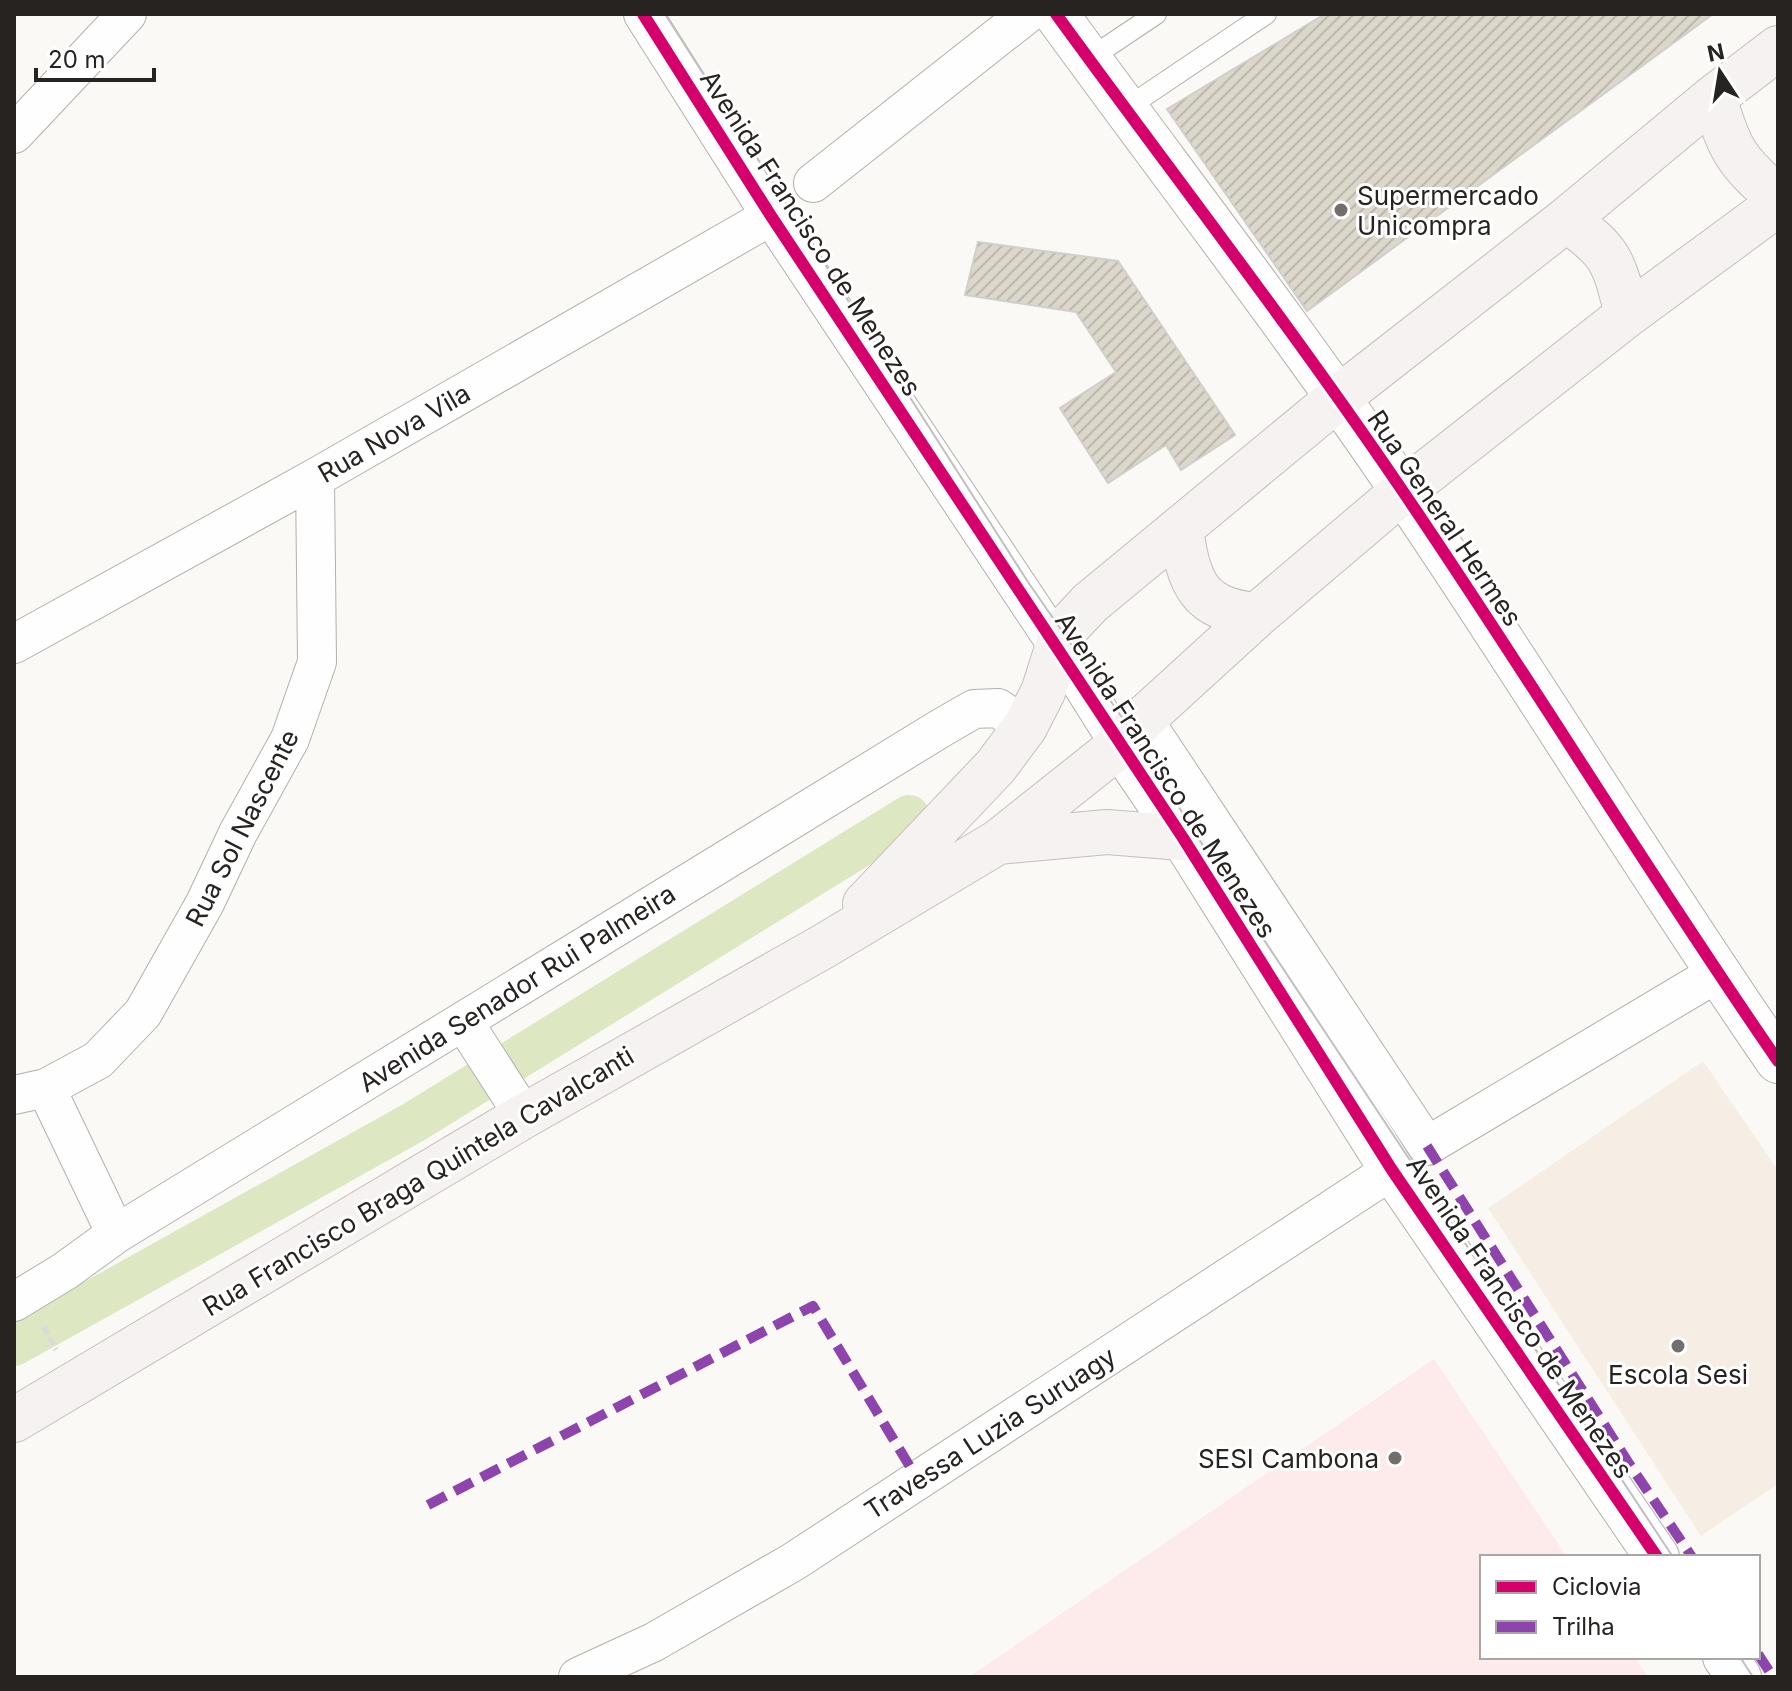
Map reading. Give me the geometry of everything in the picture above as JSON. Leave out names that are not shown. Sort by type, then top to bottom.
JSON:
[{"type":"main road","points":[[824,946],[996,766],[1025,727],[1043,692],[1062,633],[1090,603],[1338,398],[1566,220],[1778,48]]},
{"type":"main road","points":[[1714,97],[1731,148],[1748,172],[1778,197]]},
{"type":"main road","points":[[824,946],[998,842],[1132,732],[1257,615],[1403,491],[1627,315],[1778,204]]},
{"type":"main road","points":[[1566,220],[1595,239],[1608,254],[1617,274],[1627,315]]},
{"type":"main road","points":[[1181,530],[1186,563],[1195,585],[1212,603],[1232,613],[1257,615]]},
{"type":"main road","points":[[998,842],[1107,832],[1183,838]]},
{"type":"main road","name":"Rua Francisco Braga Quintela Cavalcanti","points":[[14,1420],[517,1105],[824,946]]},
{"type":"street","points":[[14,134],[127,14]]},
{"type":"street","name":"Avenida Francisco de Menezes","points":[[643,14],[771,216],[1057,645],[1132,732],[1183,838],[1392,1170],[1656,1555]]},
{"type":"street","points":[[813,183],[1027,14]]},
{"type":"street","name":"Rua General Hermes","points":[[1056,14],[1403,491],[1717,973],[1778,1061]]},
{"type":"street","name":"Rua Nova Vila","points":[[14,644],[315,478],[771,216]]},
{"type":"street","name":"Rua Sol Nascente","points":[[30,1092],[98,1060],[143,1013],[205,903],[238,833],[290,739],[317,662],[315,478]]},
{"type":"street","name":"Avenida Senador Rui Palmeira","points":[[14,1302],[65,1271],[116,1234],[472,1034],[974,709],[998,708],[1025,727]]},
{"type":"street","points":[[1132,732],[1427,1146],[1717,973]]},
{"type":"street","points":[[472,1034],[517,1105]]},
{"type":"street","points":[[30,1092],[116,1234]]},
{"type":"street","name":"Travessa Luzia Suruagy","points":[[578,1677],[654,1642],[793,1562],[1392,1170]]},
{"type":"street","points":[[1726,1659],[1739,1677]]},
{"type":"lane","points":[[1089,59],[1156,14]]},
{"type":"lane","points":[[1125,109],[1266,14]]},
{"type":"shaded area","name":"Escola Sesi","points":[[1703,1061],[1778,1170],[1778,1484],[1701,1536],[1488,1208]]},
{"type":"shaded area","name":"SESI Cambona","points":[[1434,1359],[1566,1555],[1480,1555],[1480,1659],[1636,1659],[1648,1677],[969,1677]]},
{"type":"building","name":"Supermercado Unicompra","points":[[1325,14],[1713,14],[1307,311],[1167,109]]},
{"type":"building","points":[[978,242],[1118,261],[1235,435],[1181,470],[1166,445],[1108,483],[1060,408],[1116,372],[1076,312],[965,295]]},
{"type":"waterway","points":[[14,1345],[414,1122],[909,816]]},
{"type":"tram line","points":[[665,14],[1028,582],[1132,732],[1227,884],[1672,1555]]},
{"type":"tram line","points":[[1741,1659],[1753,1677]]},
{"type":"marked path","points":[[1427,1146],[1691,1555]]},
{"type":"marked path","points":[[428,1505],[813,1306],[918,1480]]},
{"type":"marked path","points":[[1760,1657],[1773,1677]]},
{"type":"cycle path","points":[[643,14],[771,216],[1183,838],[1392,1170],[1656,1555]]},
{"type":"cycle path","points":[[1056,14],[1275,310],[1402,490],[1778,1061]]},
{"type":"place","name":"Supermercado Unicompra","points":[[1341,210]]},
{"type":"place","name":"Escola Sesi","points":[[1678,1346]]},
{"type":"place","name":"SESI Cambona","points":[[1395,1458]]}]
